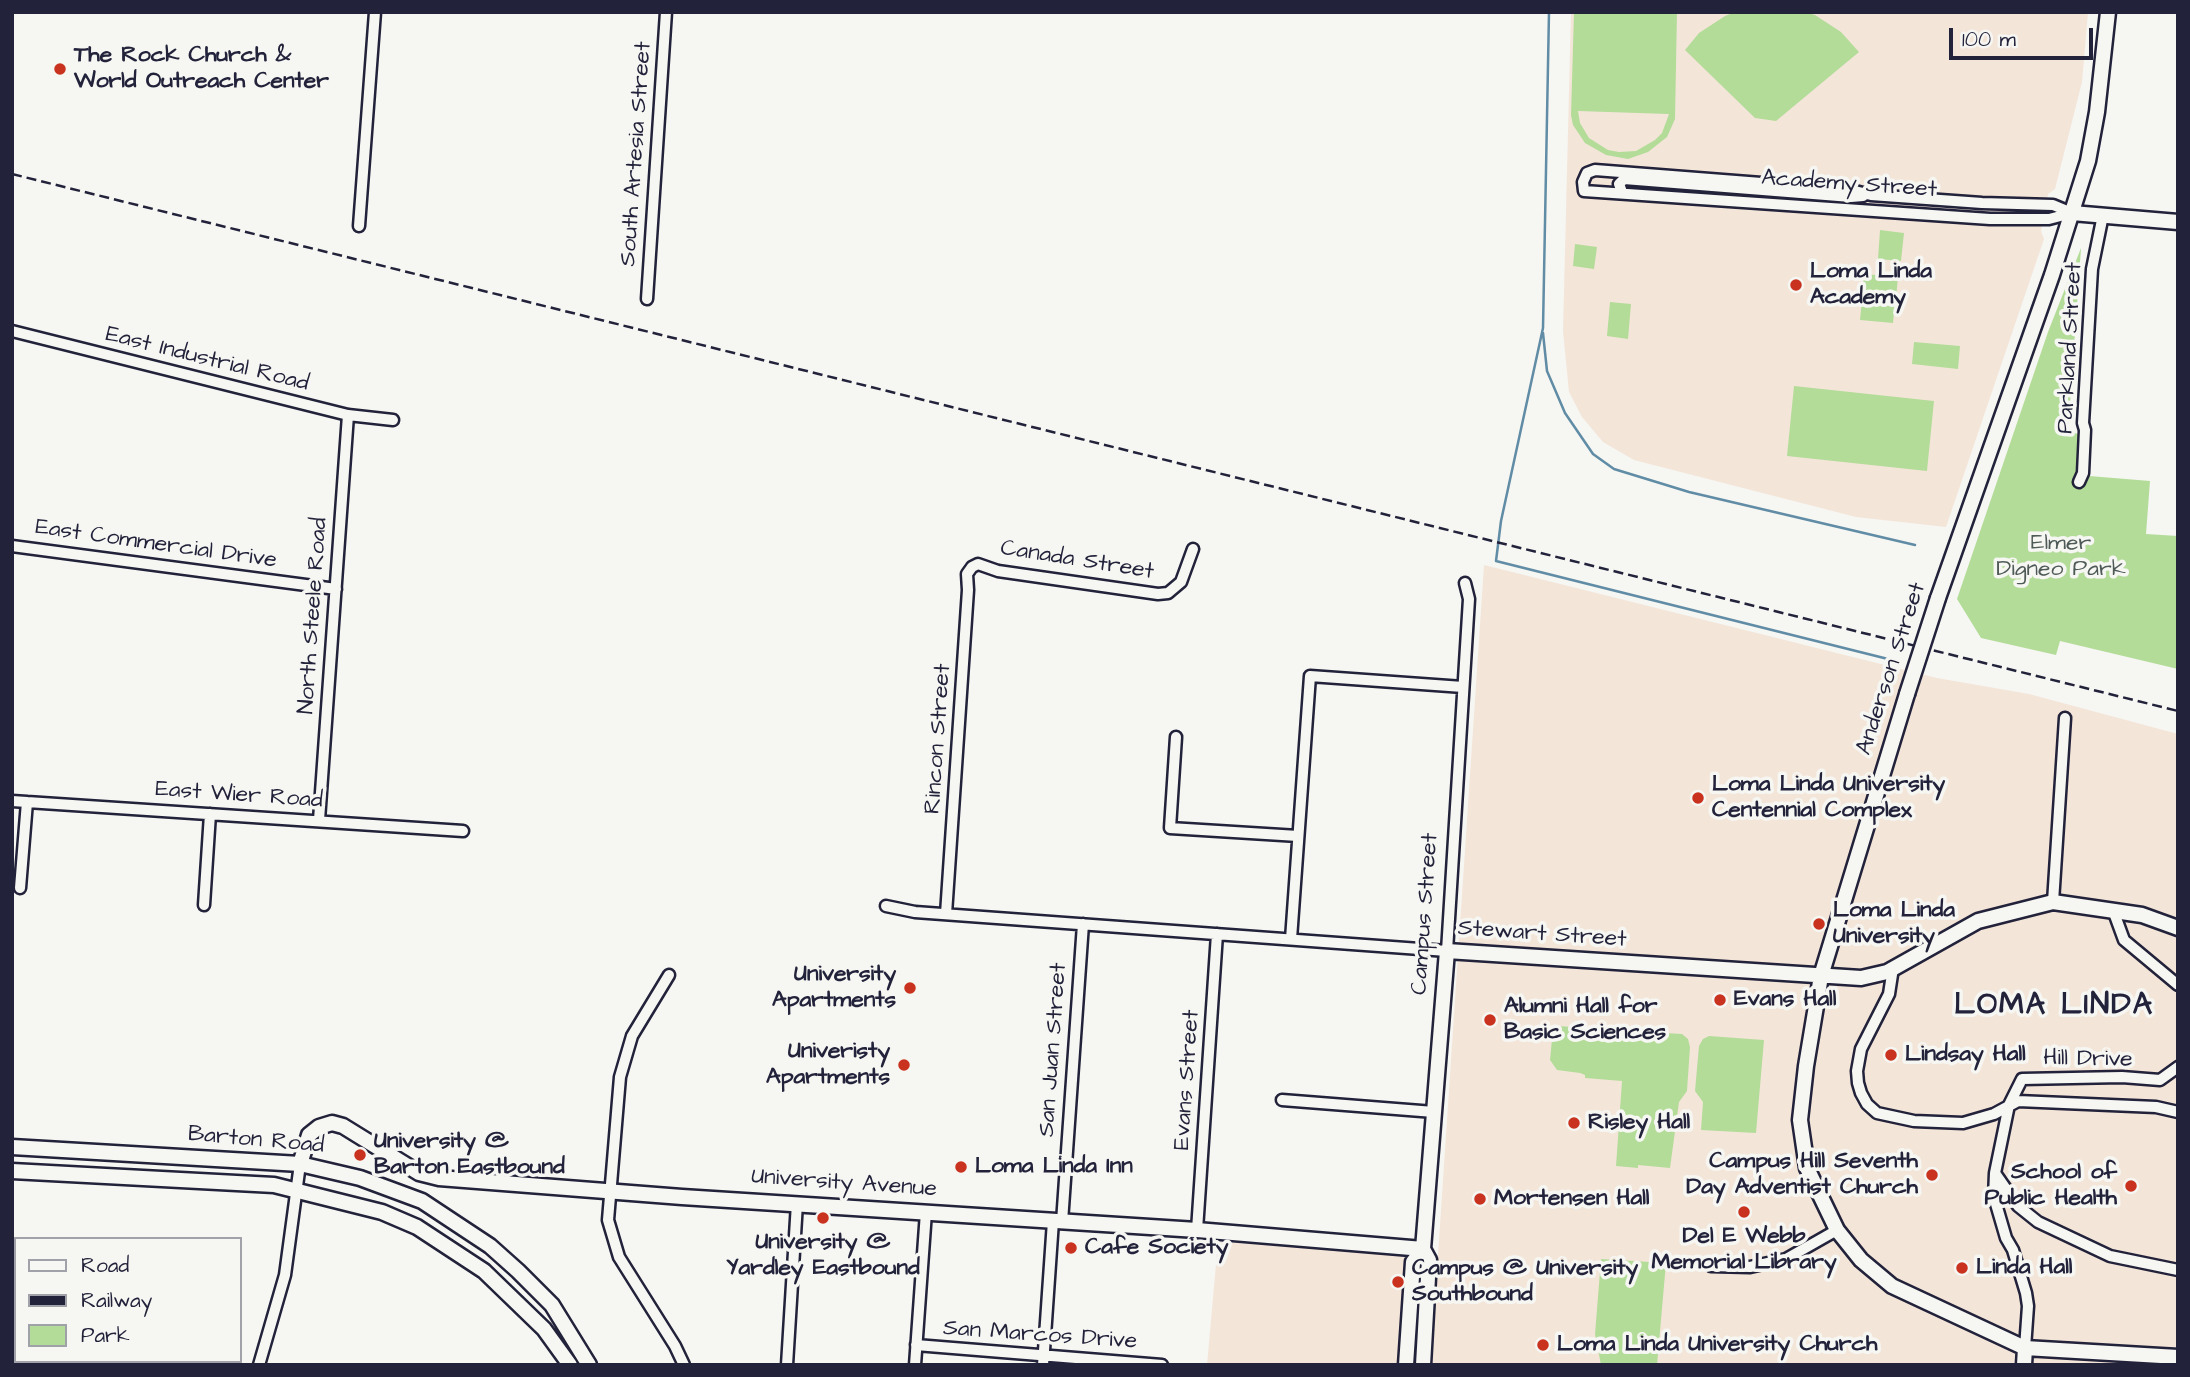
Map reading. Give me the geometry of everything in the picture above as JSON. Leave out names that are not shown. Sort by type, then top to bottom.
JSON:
[{"type":"main road","name":"Anderson Street","points":[[2025,1348],[1892,1286],[1855,1254],[1837,1230],[1807,1168],[1800,1120],[1821,976],[1938,598],[2088,161],[2097,112],[2108,12]]},
{"type":"main road","name":"Academy Street","points":[[2072,213],[2178,222]]},
{"type":"main road","name":"Stewart Street","points":[[1447,951],[1861,978],[1894,968],[1978,921],[2053,902],[2142,915],[2178,928]]},
{"type":"main road","name":"Campus Street","points":[[1406,1365],[1413,1262],[1423,1249],[1447,951]]},
{"type":"main road","name":"University Avenue","points":[[300,1164],[309,1135],[319,1127],[332,1124],[343,1126],[419,1173],[439,1178],[1196,1230],[1423,1249]]},
{"type":"main road","name":"Barton Road","points":[[12,1147],[300,1164],[360,1178],[422,1200],[490,1246],[552,1306],[589,1365]]},
{"type":"main road","name":"Barton Road","points":[[12,1171],[274,1185],[382,1213],[417,1227],[484,1272],[544,1329],[570,1365]]},
{"type":"main road","name":"Campus Street","points":[[1423,1249],[1429,1259],[1423,1365]]},
{"type":"main road","points":[[2024,1365],[2025,1348],[2178,1357]]},
{"type":"street","points":[[359,226],[375,12]]},
{"type":"street","name":"South Artesia Street","points":[[647,299],[666,12]]},
{"type":"street","name":"Academy Street","points":[[1871,195],[1852,190],[1595,170],[1587,173],[1583,182],[1584,191],[1612,194],[1622,192],[1990,219],[2049,219],[2072,213]]},
{"type":"street","name":"Academy Street","points":[[1622,192],[1619,184],[1624,180],[1851,197],[1871,195],[2053,205],[2072,213]]},
{"type":"street","name":"Parkland Street","points":[[2079,482],[2083,473],[2083,424],[2092,269],[2103,215]]},
{"type":"street","name":"East Industrial Road","points":[[12,331],[348,415],[393,420]]},
{"type":"street","name":"North Steele Road","points":[[319,820],[348,415]]},
{"type":"street","name":"East Commercial Drive","points":[[12,546],[336,589]]},
{"type":"street","name":"Canada Street","points":[[972,567],[978,564],[998,571],[1158,594],[1168,593],[1181,582],[1193,549]]},
{"type":"street","name":"Rincon Street","points":[[946,914],[967,574],[972,567]]},
{"type":"street","name":"Campus Street","points":[[1447,951],[1469,599],[1465,583]]},
{"type":"street","points":[[1291,939],[1310,676],[1463,687]]},
{"type":"street","points":[[2053,902],[2065,718]]},
{"type":"street","points":[[1176,737],[1170,828],[1298,836]]},
{"type":"street","name":"East Wier Road","points":[[12,801],[463,831]]},
{"type":"street","points":[[20,888],[27,802]]},
{"type":"street","points":[[204,905],[210,814]]},
{"type":"street","name":"Stewart Street","points":[[886,906],[946,914],[1447,951]]},
{"type":"street","points":[[2113,910],[2124,940],[2178,985]]},
{"type":"street","name":"San Juan Street","points":[[1044,1360],[1083,924]]},
{"type":"street","name":"Evans Street","points":[[1196,1230],[1217,934]]},
{"type":"street","points":[[1894,968],[1889,994],[1859,1059],[1858,1083],[1871,1110],[1914,1121],[1963,1123],[1994,1114],[2018,1101],[2156,1107],[2178,1112]]},
{"type":"street","points":[[670,975],[632,1036],[620,1077],[608,1220],[619,1257],[684,1365]]},
{"type":"street","name":"Hill Drive","points":[[2009,1105],[2022,1079],[2122,1077],[2160,1080],[2178,1067]]},
{"type":"street","points":[[1282,1100],[1434,1112]]},
{"type":"street","points":[[2009,1105],[1995,1173],[1994,1197],[2026,1293],[2028,1306],[2025,1348]]},
{"type":"street","points":[[259,1365],[285,1275],[300,1164]]},
{"type":"street","points":[[1995,1173],[2018,1206],[2038,1222],[2110,1256],[2178,1270]]},
{"type":"street","points":[[787,1365],[797,1203]]},
{"type":"street","points":[[915,1365],[926,1212]]},
{"type":"street","points":[[1712,1266],[1750,1267],[1786,1259],[1837,1230]]},
{"type":"street","name":"San Marcos Drive","points":[[916,1346],[1044,1360],[1161,1365]]},
{"type":"shaded area","name":"Loma Linda Academy","points":[[1571,12],[2088,12],[2082,82],[2055,189],[2048,194],[2041,231],[2044,239],[1946,527],[1856,517],[1634,460],[1603,442],[1582,417],[1569,392],[1563,331]]},
{"type":"shaded area","name":"Loma Linda University","points":[[1484,565],[1937,678],[2029,694],[2178,734],[2178,1365],[1207,1365],[1218,1242],[1438,1255]]},
{"type":"green space","points":[[1574,12],[1677,12],[1675,119],[1667,137],[1648,152],[1628,159],[1606,155],[1585,143],[1573,125]],"holes":[[[1578,111],[1669,114],[1662,133],[1655,140],[1636,151],[1619,152],[1608,150],[1589,138],[1580,123]]]},
{"type":"green space","points":[[1735,12],[1805,12],[1815,15],[1841,32],[1859,52],[1776,121],[1755,118],[1685,50],[1699,33]]},
{"type":"green space","points":[[1880,230],[1904,233],[1901,261],[1878,259]]},
{"type":"green space","points":[[1575,244],[1597,247],[1594,269],[1573,266]]},
{"type":"green space","name":"Elmer Digneo Park","points":[[2081,248],[2068,432],[2079,434],[2077,475],[2150,481],[2146,534],[2178,536],[2178,669],[2060,641],[2056,655],[1981,638],[1957,599],[2048,332]]},
{"type":"green space","points":[[1864,274],[1898,277],[1896,298],[1862,295]]},
{"type":"green space","points":[[1862,299],[1895,302],[1893,323],[1860,320]]},
{"type":"green space","points":[[1610,302],[1631,304],[1628,339],[1607,336]]},
{"type":"green space","points":[[1914,342],[1960,346],[1958,369],[1912,364]]},
{"type":"green space","points":[[1794,386],[1934,401],[1927,471],[1787,456]]},
{"type":"green space","points":[[1557,1026],[1583,1030],[1586,1028],[1682,1034],[1688,1039],[1690,1047],[1687,1091],[1679,1102],[1670,1168],[1616,1166],[1622,1081],[1585,1078],[1585,1075],[1580,1073],[1557,1070],[1550,1060],[1553,1029]]},
{"type":"green space","points":[[1709,1036],[1764,1040],[1756,1133],[1701,1130],[1703,1102],[1695,1091],[1699,1046],[1703,1039]]},
{"type":"green space","points":[[1601,1259],[1666,1263],[1657,1365],[1601,1365],[1595,1334]]},
{"type":"waterway","points":[[1549,12],[1543,328],[1501,521],[1496,561],[1900,662]]},
{"type":"waterway","points":[[1543,333],[1547,371],[1565,413],[1593,454],[1614,469],[1689,492],[1915,545]]},
{"type":"railway","points":[[12,174],[2178,711]]},
{"type":"place","name":"The Rock Church & World Outreach Center","points":[[60,69]]},
{"type":"place","name":"Loma Linda Academy","points":[[1796,285]]},
{"type":"place","name":"Loma Linda University Centennial Complex","points":[[1698,798]]},
{"type":"place","name":"Loma Linda University","points":[[1819,924]]},
{"type":"place","name":"University Apartments","points":[[910,988]]},
{"type":"place","name":"Evans Hall","points":[[1720,1000]]},
{"type":"place","name":"Alumni Hall for Basic Sciences","points":[[1490,1020]]},
{"type":"place","name":"Lindsay Hall","points":[[1891,1055]]},
{"type":"place","name":"Univeristy Apartments","points":[[904,1065]]},
{"type":"place","name":"Risley Hall","points":[[1574,1123]]},
{"type":"place","name":"University @ Barton Eastbound","points":[[360,1155]]},
{"type":"place","name":"Loma Linda Inn","points":[[961,1167]]},
{"type":"place","name":"Campus Hill Seventh Day Adventist Church","points":[[1932,1175]]},
{"type":"place","name":"School of Public Health","points":[[2131,1186]]},
{"type":"place","name":"Mortensen Hall","points":[[1480,1199]]},
{"type":"place","name":"Del E Webb Memorial Library","points":[[1744,1212]]},
{"type":"place","name":"University @ Yardley Eastbound","points":[[823,1218]]},
{"type":"place","name":"Cafe Society","points":[[1071,1248]]},
{"type":"place","name":"Linda Hall","points":[[1962,1268]]},
{"type":"place","name":"Campus @ University Southbound","points":[[1398,1282]]},
{"type":"place","name":"Loma Linda University Church","points":[[1543,1345]]},
{"type":"district","name":"LOMA LINDA","points":[[2054,1007]]}]
